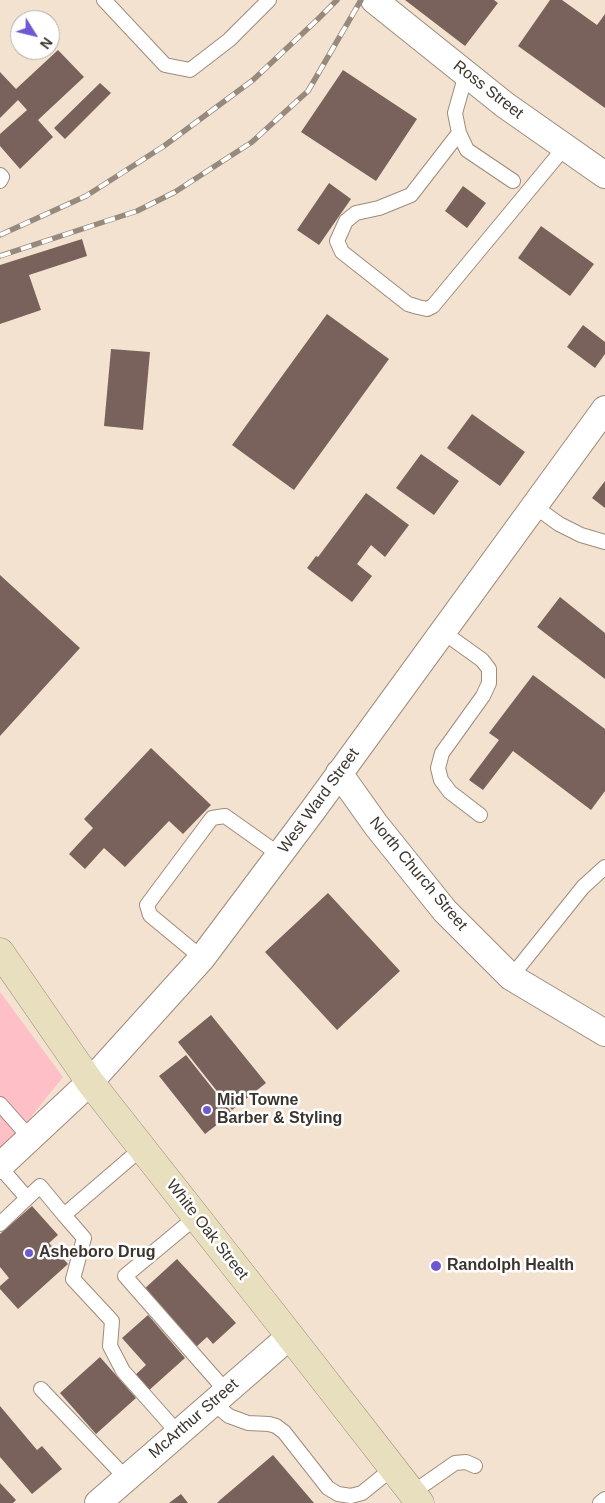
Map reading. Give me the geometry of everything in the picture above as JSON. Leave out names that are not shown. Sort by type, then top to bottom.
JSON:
[{"type":"street","name":"Ross Street","points":[[374,0],[506,105],[564,148],[605,175]]},
{"type":"street","name":"West Ward Street","points":[[0,1166],[90,1082],[202,958],[280,855],[605,409]]},
{"type":"street","name":"North Church Street","points":[[339,773],[376,825],[445,911],[512,977],[605,1033]]},
{"type":"street","name":"White Oak Street","points":[[0,952],[90,1082],[416,1498]]},
{"type":"street","name":"McArthur Street","points":[[98,1503],[290,1336]]},
{"type":"lane","points":[[104,0],[165,65],[190,70],[229,40],[269,0]]},
{"type":"lane","points":[[466,74],[455,113],[459,133],[467,150],[513,181]]},
{"type":"lane","points":[[459,133],[411,194],[379,208],[356,213],[346,221],[337,241],[342,252],[408,304],[427,309],[433,306],[564,148]]},
{"type":"lane","points":[[0,175],[2,177],[0,180]]},
{"type":"lane","points":[[534,506],[559,524],[581,535],[605,542]]},
{"type":"lane","points":[[443,632],[482,660],[489,669],[489,683],[483,696],[442,753],[438,768],[442,780],[450,792],[480,815]]},
{"type":"lane","points":[[202,958],[150,915],[147,906],[212,818],[225,816],[280,855]]},
{"type":"lane","points":[[512,977],[583,887],[605,867]]},
{"type":"lane","points":[[0,1104],[30,1138]]},
{"type":"lane","points":[[64,1215],[142,1148]]},
{"type":"lane","points":[[0,1166],[27,1198]]},
{"type":"lane","points":[[0,1224],[40,1186],[84,1238],[73,1279],[112,1321],[110,1346],[123,1370],[178,1433]]},
{"type":"lane","points":[[196,1217],[125,1276],[220,1397],[229,1416],[248,1424],[276,1426],[284,1432],[328,1488],[338,1494],[351,1496],[362,1493],[393,1468]]},
{"type":"lane","points":[[42,1389],[126,1478]]},
{"type":"lane","points":[[416,1498],[455,1463],[466,1462],[475,1466]]},
{"type":"lane","points":[[600,1503],[605,1499]]},
{"type":"shaded area","points":[[0,992],[63,1077],[26,1123],[0,1148]]},
{"type":"building","points":[[405,0],[494,0],[498,3],[465,46]]},
{"type":"building","points":[[550,0],[562,0],[597,25],[605,14],[605,108],[518,46]]},
{"type":"building","points":[[60,52],[84,77],[38,120],[53,137],[20,169],[0,146],[0,134],[27,110],[18,100],[0,118],[0,72],[16,89],[47,60],[60,60]]},
{"type":"building","points":[[343,70],[417,119],[376,181],[301,132]]},
{"type":"building","points":[[100,83],[111,93],[65,139],[54,128]]},
{"type":"building","points":[[329,183],[351,199],[319,245],[297,230]]},
{"type":"building","points":[[463,186],[486,203],[467,228],[445,211]]},
{"type":"building","points":[[541,226],[594,264],[570,296],[518,258]]},
{"type":"building","points":[[82,239],[87,256],[29,275],[41,310],[0,324],[0,265]]},
{"type":"building","points":[[327,314],[389,359],[294,490],[232,445]]},
{"type":"building","points":[[583,325],[605,342],[605,354],[595,368],[567,347]]},
{"type":"building","points":[[111,349],[150,352],[143,430],[104,426]]},
{"type":"building","points":[[472,414],[525,452],[500,486],[447,448]]},
{"type":"building","points":[[421,454],[459,481],[434,515],[396,488]]},
{"type":"building","points":[[605,481],[605,508],[592,498]]},
{"type":"building","points":[[366,493],[409,525],[385,557],[371,545],[357,564],[372,576],[352,602],[307,568],[316,556],[318,557]]},
{"type":"building","points":[[0,575],[80,648],[0,736]]},
{"type":"building","points":[[560,597],[605,633],[605,679],[537,627]]},
{"type":"building","points":[[533,675],[605,729],[605,791],[591,810],[513,751],[483,790],[469,780],[499,740],[489,733]]},
{"type":"building","points":[[151,748],[211,805],[183,834],[169,821],[125,867],[104,848],[85,869],[69,854],[93,828],[84,819]]},
{"type":"building","points":[[328,893],[400,971],[337,1030],[265,952]]},
{"type":"building","points":[[211,1015],[266,1083],[232,1110],[178,1042]]},
{"type":"building","points":[[186,1055],[232,1113],[205,1134],[159,1076]]},
{"type":"building","name":"Asheboro Drug","points":[[32,1206],[58,1235],[49,1243],[68,1264],[18,1309],[0,1289],[0,1286],[9,1278],[0,1267],[0,1234]]},
{"type":"building","points":[[177,1259],[236,1323],[213,1344],[207,1337],[195,1348],[142,1291]]},
{"type":"building","points":[[148,1315],[185,1358],[147,1392],[133,1377],[146,1365],[122,1338]]},
{"type":"building","points":[[100,1357],[136,1398],[96,1434],[60,1393]]},
{"type":"building","points":[[0,1406],[37,1450],[42,1446],[62,1469],[32,1494],[0,1457]]},
{"type":"building","points":[[273,1455],[314,1503],[217,1503],[220,1500]]},
{"type":"building","points":[[0,1483],[16,1500],[13,1503],[0,1503]]},
{"type":"building","points":[[181,1494],[188,1503],[169,1503]]},
{"type":"railway","points":[[0,235],[86,196],[164,146],[253,80],[337,0]]},
{"type":"railway","points":[[0,256],[137,211],[175,192],[252,142],[308,91],[361,0]]},
{"type":"place","name":"Mid Towne Barber & Styling","points":[[207,1110]]},
{"type":"place","name":"Asheboro Drug","points":[[29,1253]]},
{"type":"place","name":"Randolph Health","points":[[436,1266]]}]
